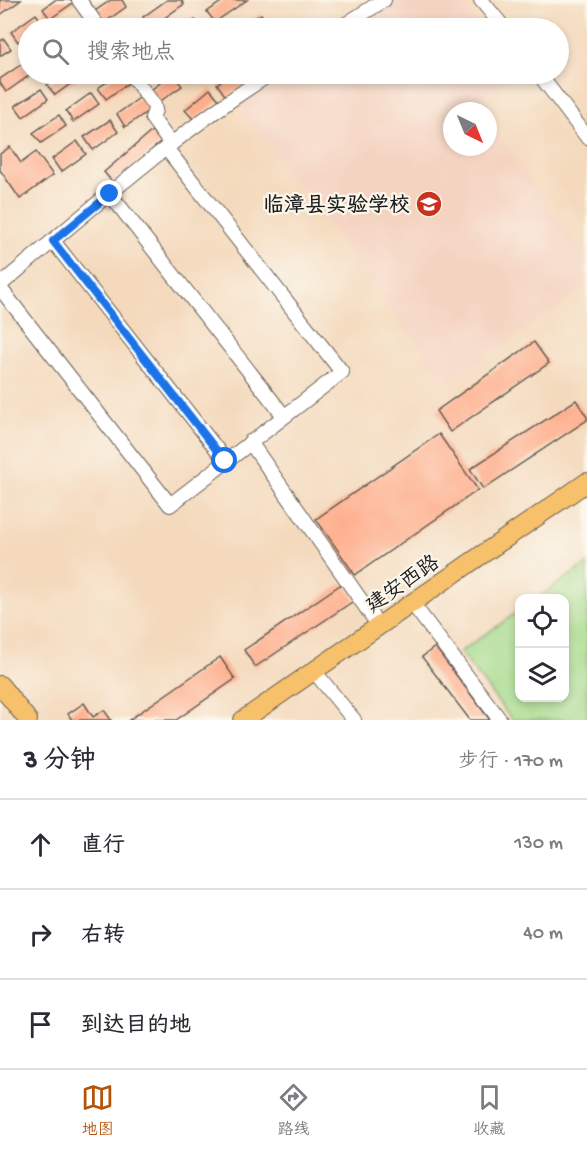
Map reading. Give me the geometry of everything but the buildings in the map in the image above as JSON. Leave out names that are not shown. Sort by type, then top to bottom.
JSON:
[{"type":"main road","name":"建安西路","points":[[243,720],[587,482]]},
{"type":"main road","points":[[0,685],[28,720]]},
{"type":"street","points":[[79,0],[92,18]]},
{"type":"street","points":[[356,18],[384,0]]},
{"type":"street","points":[[481,0],[496,18]]},
{"type":"street","points":[[138,84],[154,105],[152,118],[169,146],[342,372],[170,505],[0,286],[169,146],[254,84]]},
{"type":"street","points":[[547,84],[587,137]]},
{"type":"street","points":[[110,194],[284,416]]},
{"type":"street","points":[[53,241],[225,461]]},
{"type":"street","points":[[250,442],[379,626]]},
{"type":"street","points":[[412,603],[500,720]]},
{"type":"street","points":[[314,671],[354,720]]},
{"type":"shaded area","points":[[392,0],[461,0],[474,18],[363,18]]},
{"type":"shaded area","name":"临漳县实验学校","points":[[263,84],[502,84],[476,102],[443,102],[443,156],[497,156],[497,133],[587,262],[587,286],[447,383],[235,103]]},
{"type":"green space","points":[[587,564],[587,720],[512,720],[460,652],[515,614],[515,702],[569,702],[569,594],[543,594]]},
{"type":"place","name":"临漳县实验学校","points":[[429,204]]},
{"type":"route","points":[[110,194],[53,241],[225,461]]}]
